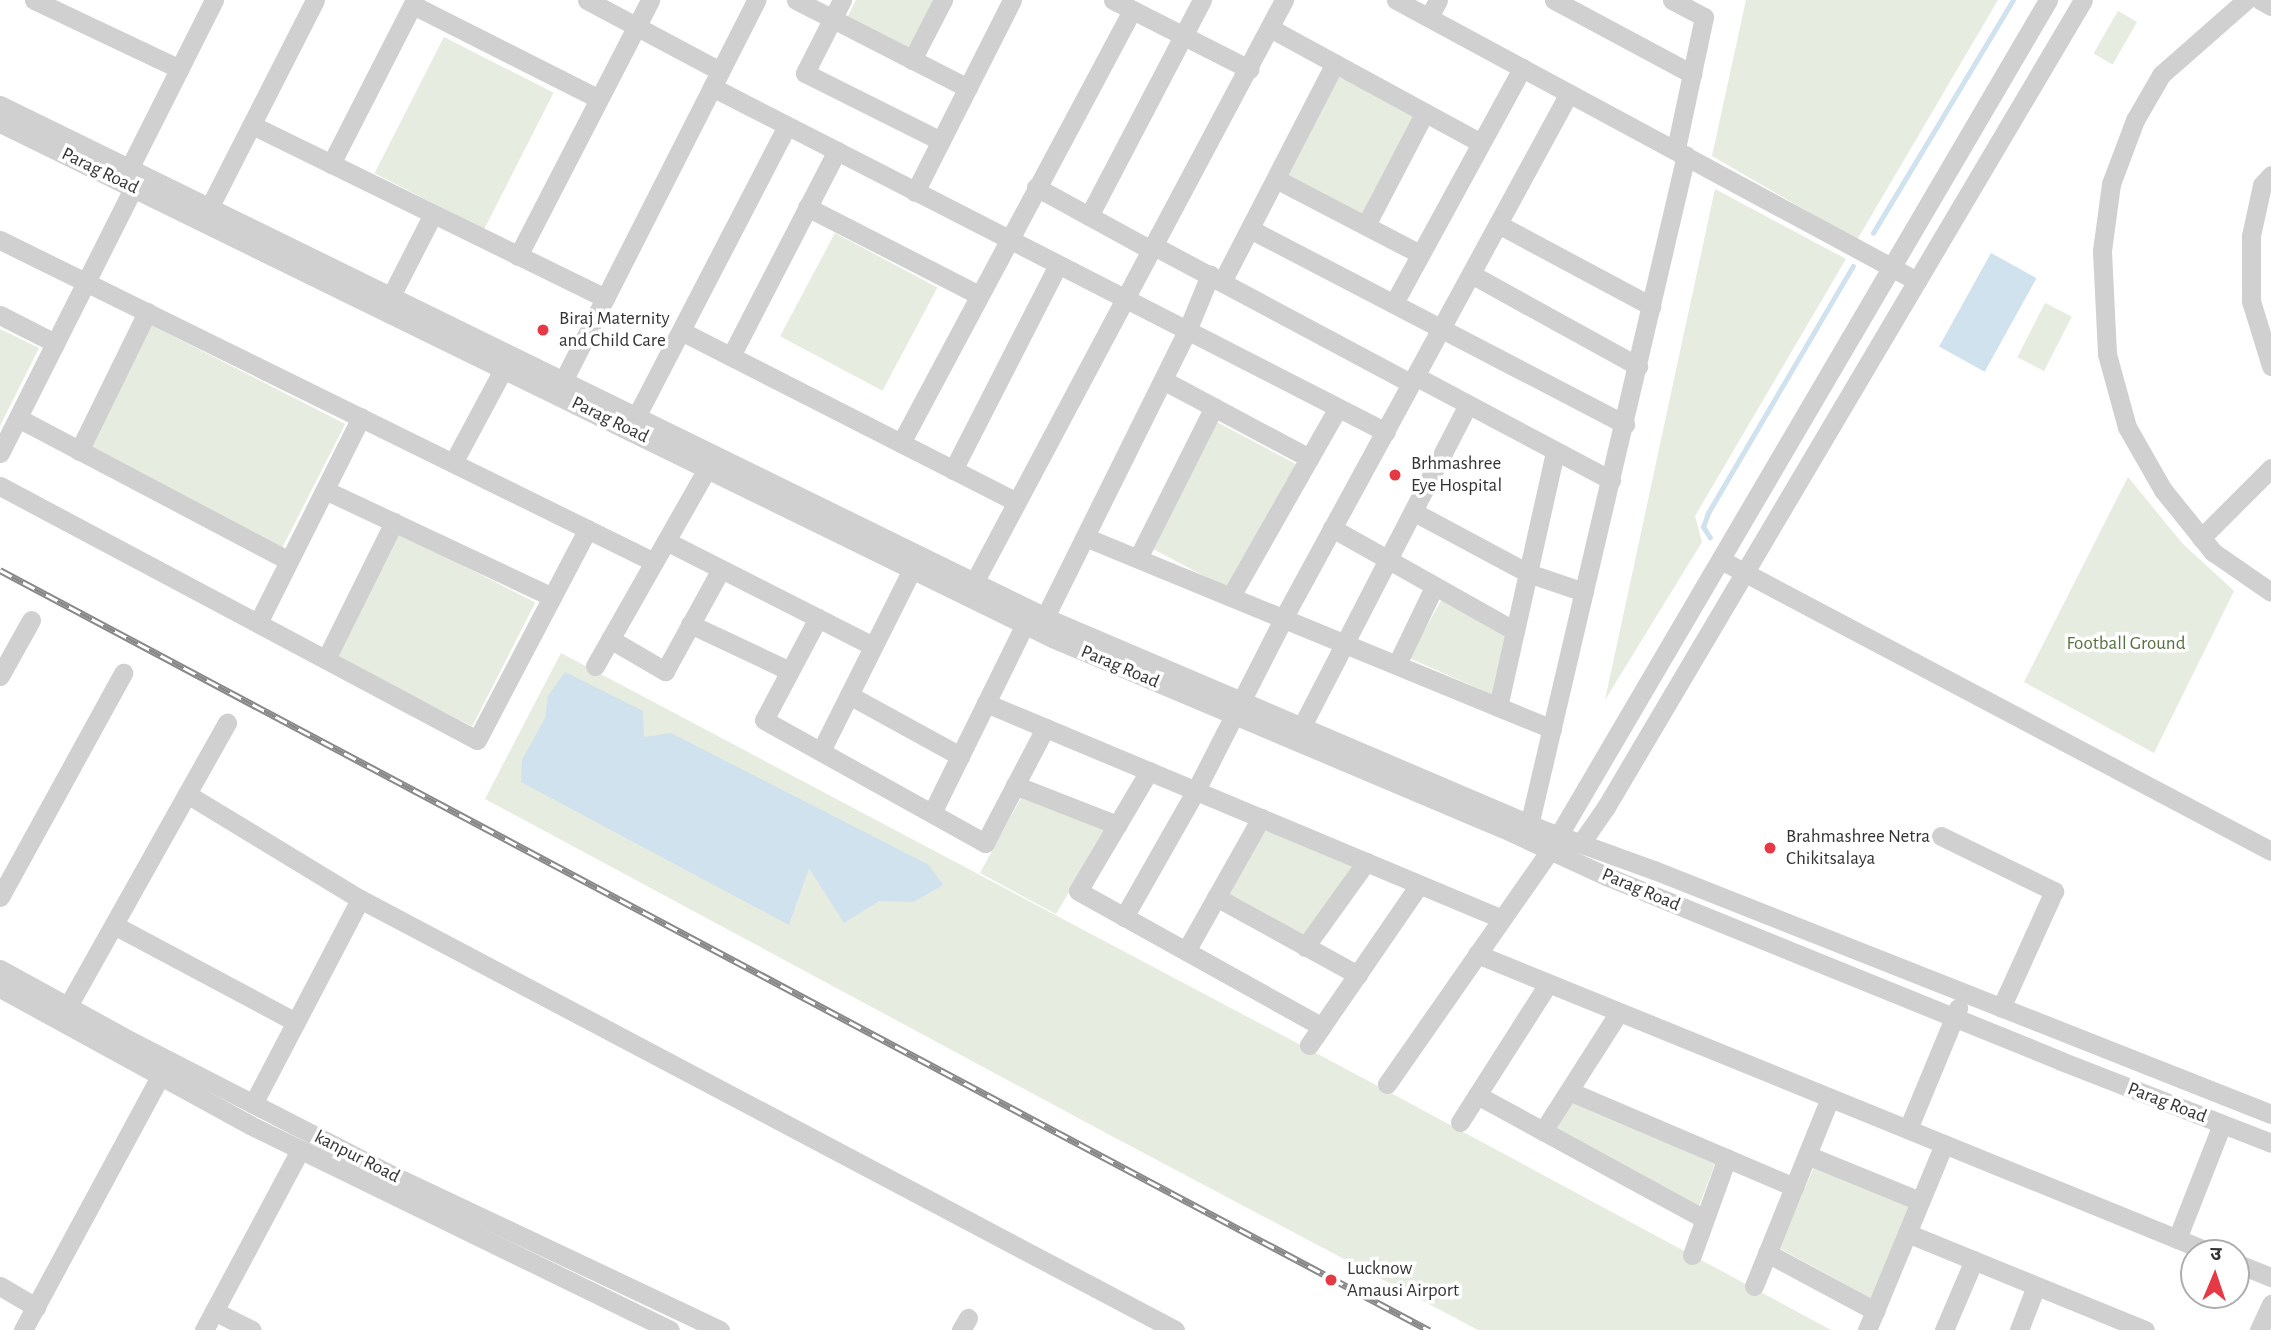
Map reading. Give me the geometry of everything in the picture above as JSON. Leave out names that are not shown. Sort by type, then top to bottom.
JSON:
[{"type":"street","points":[[34,0],[180,69]]},
{"type":"street","points":[[130,167],[214,0]]},
{"type":"street","points":[[206,214],[315,0]]},
{"type":"street","points":[[587,0],[636,27],[787,126],[1386,432]]},
{"type":"street","points":[[518,256],[650,0]]},
{"type":"street","points":[[560,388],[756,0]]},
{"type":"street","points":[[796,0],[968,88]]},
{"type":"street","points":[[842,0],[804,73],[941,141]]},
{"type":"street","points":[[912,60],[943,0]]},
{"type":"street","points":[[915,192],[1012,0]]},
{"type":"street","points":[[1113,0],[1249,69]]},
{"type":"street","points":[[1089,216],[1202,0]]},
{"type":"street","points":[[970,589],[1284,0]]},
{"type":"street","points":[[1396,0],[1433,9],[1522,68],[1568,94],[1681,152],[1917,281]]},
{"type":"street","points":[[1554,0],[1692,74]]},
{"type":"street","points":[[1528,831],[1625,424],[1681,152],[1692,74],[1704,18],[1672,0]]},
{"type":"street","points":[[1387,1084],[1554,843],[2048,0]]},
{"type":"street","points":[[1554,843],[1581,843],[1606,807],[2083,0]]},
{"type":"street","points":[[2246,0],[2161,75],[2135,120],[2111,184],[2102,251],[2107,354],[2127,427],[2163,490],[2213,552],[2271,592]]},
{"type":"street","points":[[2260,0],[2271,6]]},
{"type":"street","points":[[331,164],[414,2],[599,99]]},
{"type":"street","points":[[901,443],[1132,10]]},
{"type":"street","points":[[1270,28],[1481,143]]},
{"type":"street","points":[[1045,617],[1187,331],[1216,279],[1250,229],[1335,63]]},
{"type":"street","points":[[1394,303],[1522,68]]},
{"type":"street","points":[[1124,916],[1195,792],[1284,617],[1568,94]]},
{"type":"street","name":"Parag Road","points":[[0,105],[130,167],[206,214],[503,368],[636,417],[970,589],[1024,624],[1238,708],[1528,831]]},
{"type":"street","points":[[1366,225],[1425,112]]},
{"type":"street","name":"Parag Road","points":[[0,123],[134,187],[206,214],[391,296],[707,469],[912,569],[1045,617],[1238,708],[1301,728],[1554,843],[1606,876],[1954,1018],[2271,1143]]},
{"type":"street","points":[[252,125],[605,298]]},
{"type":"street","points":[[636,417],[787,126]]},
{"type":"street","points":[[731,356],[837,151]]},
{"type":"street","points":[[2269,361],[2251,300],[2251,236],[2262,185],[2271,175]]},
{"type":"street","points":[[1276,179],[1420,254]]},
{"type":"street","points":[[0,453],[134,187]]},
{"type":"street","points":[[1036,187],[1611,480]]},
{"type":"street","points":[[807,207],[979,295]]},
{"type":"street","points":[[391,296],[433,214]]},
{"type":"street","points":[[1498,224],[1651,306]]},
{"type":"street","points":[[1250,229],[1625,424]]},
{"type":"street","points":[[0,240],[654,562]]},
{"type":"street","points":[[953,470],[1058,265]]},
{"type":"street","points":[[1471,274],[1638,366]]},
{"type":"street","points":[[79,451],[147,312]]},
{"type":"street","points":[[0,315],[55,343]]},
{"type":"street","points":[[681,331],[1016,502]]},
{"type":"street","points":[[453,463],[503,368]]},
{"type":"street","points":[[1163,380],[1309,458]]},
{"type":"street","points":[[1301,728],[1467,406]]},
{"type":"street","points":[[1138,558],[1214,407]]},
{"type":"street","points":[[1231,596],[1338,408]]},
{"type":"street","points":[[258,623],[361,417]]},
{"type":"street","points":[[18,418],[289,561]]},
{"type":"street","points":[[1498,706],[1555,451]]},
{"type":"street","points":[[2202,538],[2271,468]]},
{"type":"street","points":[[595,666],[707,469]]},
{"type":"street","points":[[0,486],[477,740],[587,530]]},
{"type":"street","points":[[325,490],[552,597]]},
{"type":"street","points":[[1414,512],[1528,573],[1584,592]]},
{"type":"street","points":[[326,659],[394,522]]},
{"type":"street","points":[[1332,528],[1515,631]]},
{"type":"street","points":[[1085,537],[1552,729]]},
{"type":"street","points":[[666,541],[873,646]]},
{"type":"street","points":[[1721,560],[2271,851]]},
{"type":"street","points":[[610,639],[665,671],[721,569]]},
{"type":"street","points":[[821,751],[912,569]]},
{"type":"street","points":[[1397,664],[1434,587]]},
{"type":"street","points":[[818,618],[764,720],[985,843],[1045,728]]},
{"type":"street","points":[[0,676],[31,620]]},
{"type":"street","points":[[690,624],[790,671]]},
{"type":"street","points":[[932,813],[1024,624]]},
{"type":"street","points":[[0,897],[123,673]]},
{"type":"street","points":[[849,695],[960,756]]},
{"type":"street","points":[[986,703],[1502,919]]},
{"type":"street","points":[[68,1006],[227,723]]},
{"type":"street","points":[[1149,771],[1078,891],[1322,1027]]},
{"type":"street","points":[[1015,785],[1117,825]]},
{"type":"street","points":[[187,794],[360,899],[1175,1330]]},
{"type":"street","points":[[1186,951],[1261,818]]},
{"type":"street","points":[[1941,836],[2054,891],[2001,1009]]},
{"type":"street","name":"Parag Road","points":[[1581,843],[2271,1114]]},
{"type":"street","points":[[1306,947],[1366,862]]},
{"type":"street","points":[[1309,1045],[1419,885]]},
{"type":"street","points":[[1216,897],[1358,975]]},
{"type":"street","points":[[253,1104],[360,899]]},
{"type":"street","points":[[114,925],[296,1022]]},
{"type":"street","points":[[1477,954],[2180,1240]]},
{"type":"street","name":"kanpur Road","points":[[0,969],[68,1006],[165,1068],[253,1104],[390,1174],[720,1330]]},
{"type":"street","points":[[1460,1122],[1548,984]]},
{"type":"street","points":[[0,988],[165,1068],[300,1150],[670,1330]]},
{"type":"street","points":[[1908,1129],[1964,994]]},
{"type":"street","points":[[1543,1131],[1619,1012]]},
{"type":"street","points":[[23,1330],[165,1068]]},
{"type":"street","points":[[1569,1091],[1794,1186]]},
{"type":"street","points":[[1477,1095],[1704,1219]]},
{"type":"street","points":[[1754,1286],[1830,1098]]},
{"type":"street","points":[[2177,1239],[2222,1124]]},
{"type":"street","points":[[1867,1330],[1944,1144]]},
{"type":"street","points":[[204,1330],[300,1150]]},
{"type":"street","points":[[1807,1155],[1920,1201]]},
{"type":"street","points":[[1692,1255],[1727,1158]]},
{"type":"street","points":[[1907,1233],[2036,1286],[2097,1321],[2145,1330]]},
{"type":"street","points":[[1767,1253],[1875,1311]]},
{"type":"street","points":[[1944,1330],[1974,1261]]},
{"type":"street","points":[[2250,1269],[2271,1277]]},
{"type":"street","points":[[0,1286],[36,1307]]},
{"type":"street","points":[[2019,1330],[2036,1286]]},
{"type":"street","points":[[2259,1330],[2271,1304]]},
{"type":"street","points":[[214,1311],[252,1330]]},
{"type":"green space","points":[[856,0],[937,0],[911,50],[847,18]]},
{"type":"green space","points":[[1746,0],[1998,0],[1857,240],[1712,156]]},
{"type":"green space","points":[[2118,11],[2137,22],[2113,64],[2094,53]]},
{"type":"green space","points":[[444,37],[554,93],[484,229],[375,173]]},
{"type":"green space","points":[[1338,75],[1420,121],[1364,221],[1282,176]]},
{"type":"green space","points":[[1715,189],[1846,259],[1695,516],[1702,542],[1605,700]]},
{"type":"green space","points":[[835,233],[937,287],[882,391],[780,336]]},
{"type":"green space","points":[[2045,303],[2072,317],[2044,371],[2017,357]]},
{"type":"green space","points":[[151,325],[345,424],[283,547],[88,448]]},
{"type":"green space","points":[[0,329],[39,348],[0,426]]},
{"type":"green space","points":[[1215,421],[1296,464],[1230,590],[1148,546]]},
{"type":"green space","name":"Football Ground","points":[[2128,477],[2182,543],[2234,591],[2154,753],[2024,682]]},
{"type":"green space","points":[[399,533],[535,602],[472,726],[336,657]]},
{"type":"green space","points":[[1442,599],[1506,635],[1493,695],[1409,658]]},
{"type":"green space","points":[[561,653],[1376,1085],[1831,1330],[1478,1330],[1106,1133],[485,799]]},
{"type":"green space","points":[[1022,796],[1107,829],[1056,914],[980,873]]},
{"type":"green space","points":[[1263,829],[1355,868],[1305,938],[1228,895]]},
{"type":"green space","points":[[1571,1100],[1716,1161],[1699,1206],[1554,1128]]},
{"type":"green space","points":[[1814,1167],[1911,1207],[1874,1300],[1779,1248]]},
{"type":"water","points":[[1991,253],[2036,278],[1985,372],[1939,347]]},
{"type":"water","points":[[565,672],[643,711],[644,737],[671,733],[929,865],[943,885],[913,902],[879,901],[844,923],[809,868],[789,925],[521,782],[522,760],[545,718],[548,696]]},
{"type":"waterway","points":[[1873,233],[2013,0]]},
{"type":"waterway","points":[[1710,538],[1703,527],[1708,513],[1853,266]]},
{"type":"railway","points":[[0,570],[1429,1330]]},
{"type":"place","name":"Biraj Maternity and Child Care","points":[[543,330]]},
{"type":"place","name":"Brhmashree Eye Hospital","points":[[1395,475]]},
{"type":"place","name":"Brahmashree Netra Chikitsalaya","points":[[1770,848]]},
{"type":"place","name":"Lucknow Amausi Airport","points":[[1331,1280]]}]
